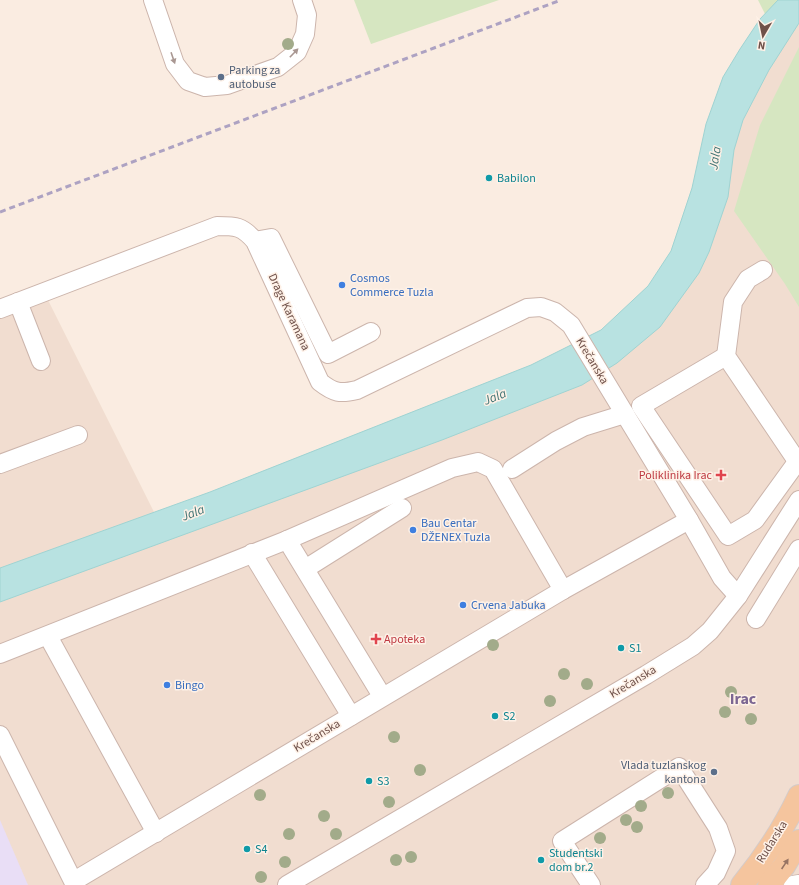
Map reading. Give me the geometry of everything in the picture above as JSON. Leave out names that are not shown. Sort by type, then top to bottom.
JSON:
[{"type":"main road","name":"Rudarska","points":[[742,885],[757,867],[794,808],[799,796]]},
{"type":"main road","name":"Rudarska","points":[[769,885],[784,866],[799,841]]},
{"type":"street","points":[[153,0],[175,64],[188,82],[205,87],[227,85],[278,67],[297,52],[305,34],[307,15],[302,0]]},
{"type":"street","name":"Drage Karamana","points":[[0,309],[217,226],[233,226],[247,231],[255,241],[320,382],[330,390],[342,393],[357,390],[527,308],[541,307],[555,312],[571,325]]},
{"type":"street","points":[[255,241],[271,238],[328,354],[371,332]]},
{"type":"street","points":[[726,356],[641,406],[728,536],[755,520],[798,463],[726,356],[733,302],[748,279],[763,270]]},
{"type":"street","points":[[18,302],[41,361]]},
{"type":"street","name":"Krečanska","points":[[571,325],[689,520],[722,578],[738,596]]},
{"type":"street","points":[[512,469],[556,441],[583,427],[625,414]]},
{"type":"street","points":[[0,464],[78,436]]},
{"type":"street","points":[[0,654],[286,540],[452,468],[478,462],[493,470],[563,590]]},
{"type":"street","name":"Krečanska","points":[[287,885],[693,646],[710,631],[738,596],[799,500]]},
{"type":"street","points":[[305,569],[402,508]]},
{"type":"street","name":"Krečanska","points":[[74,883],[382,696],[563,590],[689,520]]},
{"type":"street","points":[[286,540],[382,696]]},
{"type":"street","points":[[756,619],[799,549]]},
{"type":"street","points":[[252,553],[350,716]]},
{"type":"street","points":[[48,636],[156,833]]},
{"type":"street","points":[[0,735],[74,883]]},
{"type":"street","points":[[591,885],[562,841],[679,767],[718,828],[726,850],[716,874],[705,885]]},
{"type":"street","points":[[793,885],[799,884]]},
{"type":"shaded area","points":[[799,0],[799,885],[0,885],[0,309],[44,292],[161,526],[627,335],[710,191]]},
{"type":"shaded area","points":[[0,820],[28,885],[0,885]]},
{"type":"green space","points":[[354,0],[499,0],[371,44]]},
{"type":"green space","points":[[758,0],[799,0],[773,30]]},
{"type":"green space","points":[[799,47],[799,307],[785,284],[734,211],[760,125]]},
{"type":"water","name":"Jala","points":[[778,0],[799,0],[799,23],[769,70],[743,120],[734,150],[728,197],[709,252],[699,273],[660,327],[617,363],[582,385],[442,440],[0,602],[0,568],[210,492],[531,365],[601,330],[648,286],[671,251],[692,188],[706,124],[723,77],[760,19]]},
{"type":"railway","points":[[0,212],[561,0]]},
{"type":"place","name":"Parking za autobuse","points":[[221,77]]},
{"type":"place","name":"Babilon","points":[[489,178]]},
{"type":"place","name":"Cosmos Commerce Tuzla","points":[[342,285]]},
{"type":"place","name":"Poliklinika Irac","points":[[721,475]]},
{"type":"place","name":"Bau Centar DŽENEX Tuzla","points":[[413,530]]},
{"type":"place","name":"Crvena Jabuka","points":[[463,605]]},
{"type":"place","name":"Apoteka","points":[[376,639]]},
{"type":"place","name":"S1","points":[[621,648]]},
{"type":"place","name":"Bingo","points":[[167,685]]},
{"type":"place","name":"S2","points":[[495,716]]},
{"type":"place","name":"Vlada tuzlanskog kantona","points":[[714,772]]},
{"type":"place","name":"S3","points":[[369,781]]},
{"type":"place","name":"S4","points":[[247,849]]},
{"type":"place","name":"Studentski dom br.2","points":[[541,860]]},
{"type":"district","name":"Irac","points":[[743,699]]}]
